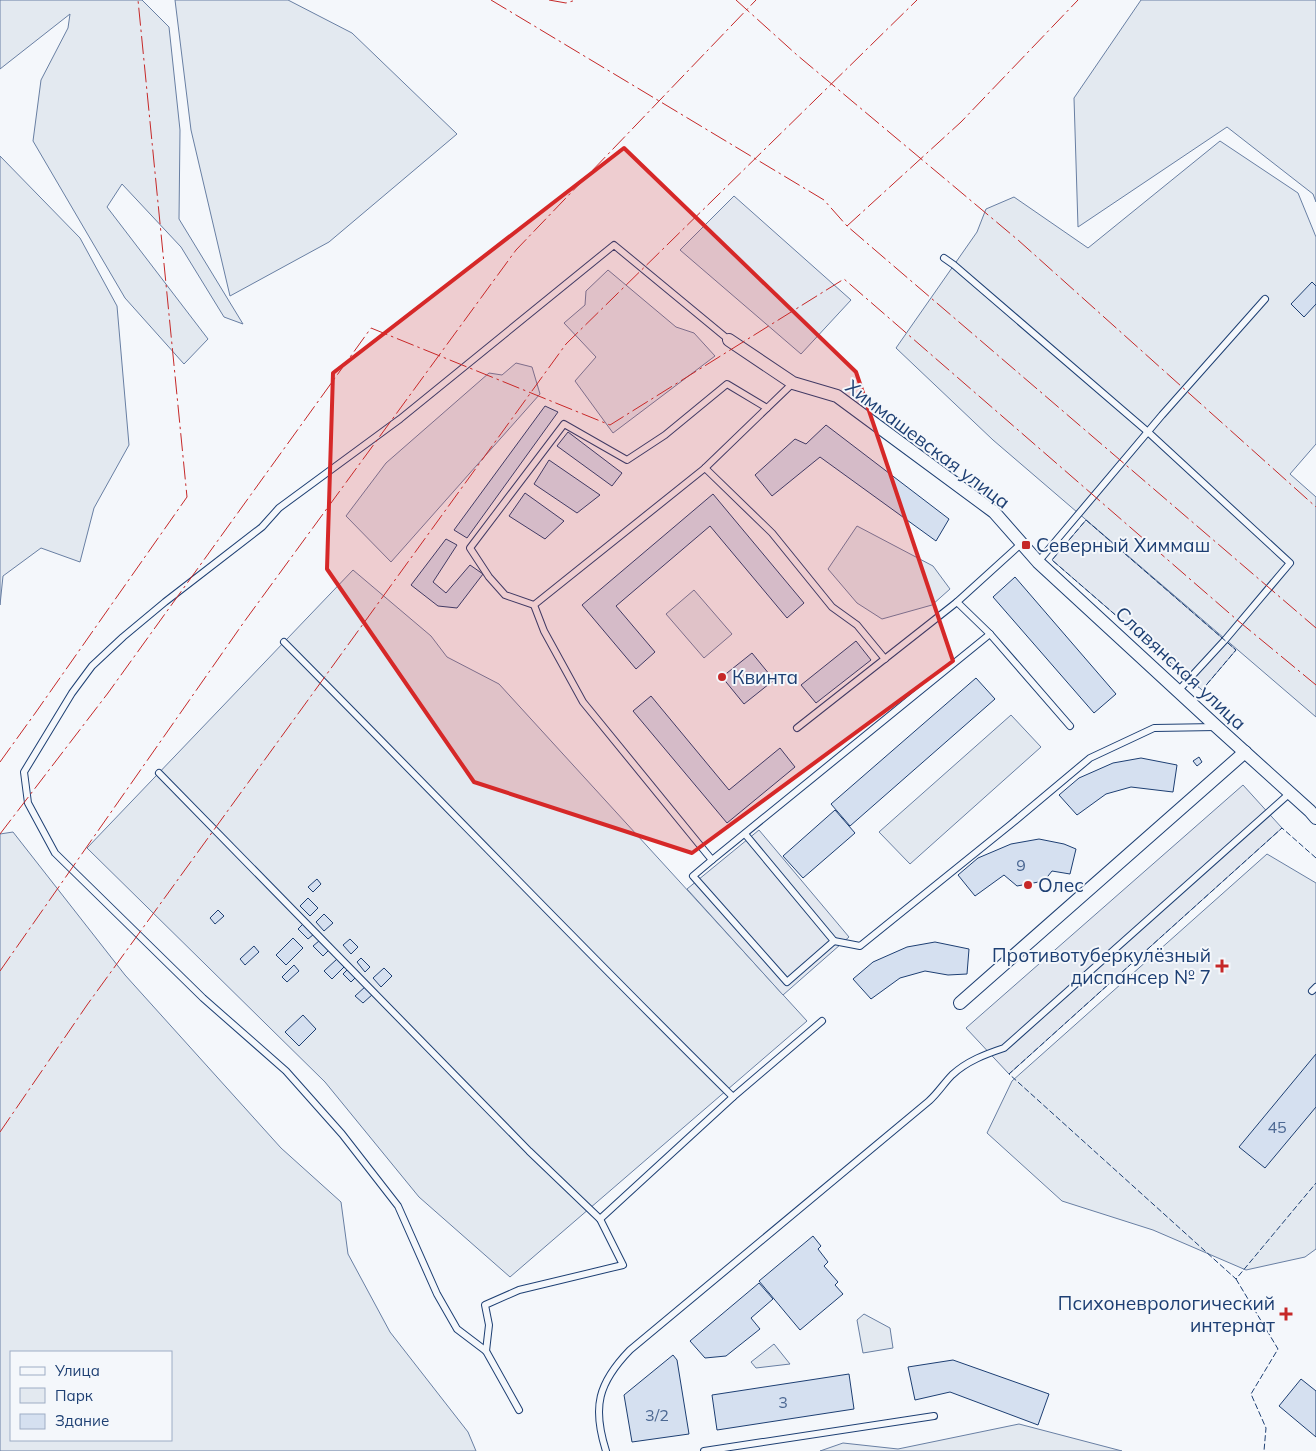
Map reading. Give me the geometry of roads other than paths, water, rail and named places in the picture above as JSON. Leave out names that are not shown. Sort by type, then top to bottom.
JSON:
[{"type":"street","name":"Химмашевская улица","points":[[729,340],[793,383],[837,396],[994,512],[1022,543]]},
{"type":"street","name":"Славянская улица","points":[[1022,543],[1038,562],[1316,818]]},
{"type":"street","points":[[960,1003],[1245,752]]},
{"type":"lane","points":[[519,1410],[486,1351],[457,1329],[437,1294],[398,1206],[342,1134],[286,1071],[203,998],[56,854],[28,803],[24,772],[72,693],[92,666],[123,637],[262,527],[279,508],[400,419],[614,245],[729,340]]},
{"type":"lane","points":[[944,258],[1148,432],[1290,563],[1225,640],[1178,691]]},
{"type":"lane","points":[[1038,562],[1148,432],[1266,299]]},
{"type":"lane","points":[[534,605],[705,468],[793,383]]},
{"type":"lane","points":[[534,605],[504,595],[489,577],[470,548],[564,424],[627,460],[665,435],[727,384],[767,408]]},
{"type":"lane","points":[[705,468],[772,533],[832,607],[857,626],[885,659]]},
{"type":"lane","points":[[797,728],[957,602],[1022,543]]},
{"type":"lane","points":[[957,602],[990,634],[1070,726]]},
{"type":"lane","points":[[534,605],[544,631],[583,702],[712,860]]},
{"type":"lane","points":[[834,941],[787,982],[694,876],[990,634]]},
{"type":"lane","points":[[284,642],[432,790],[633,998],[733,1097]]},
{"type":"lane","points":[[745,834],[834,941],[860,946],[1090,758],[1154,728],[1217,728]]},
{"type":"lane","points":[[159,773],[529,1151],[600,1219],[624,1265],[519,1290],[485,1304],[489,1325],[486,1351]]},
{"type":"lane","points":[[606,1451],[601,1436],[598,1403],[606,1380],[617,1363],[630,1350],[938,1093],[952,1075],[978,1057],[1004,1048],[1290,793]]},
{"type":"lane","points":[[600,1219],[733,1097],[822,1021]]},
{"type":"lane","points":[[704,1451],[934,1416]]},
{"type":"place","name":"Северный Химмаш","points":[[1026,545]]},
{"type":"place","name":"Квинта","points":[[722,677]]},
{"type":"place","name":"Олес","points":[[1028,885]]},
{"type":"place","name":"Противотуберкулёзный диспансер № 7","points":[[1222,966]]},
{"type":"place","name":"Психоневрологический интернат","points":[[1286,1314]]}]
